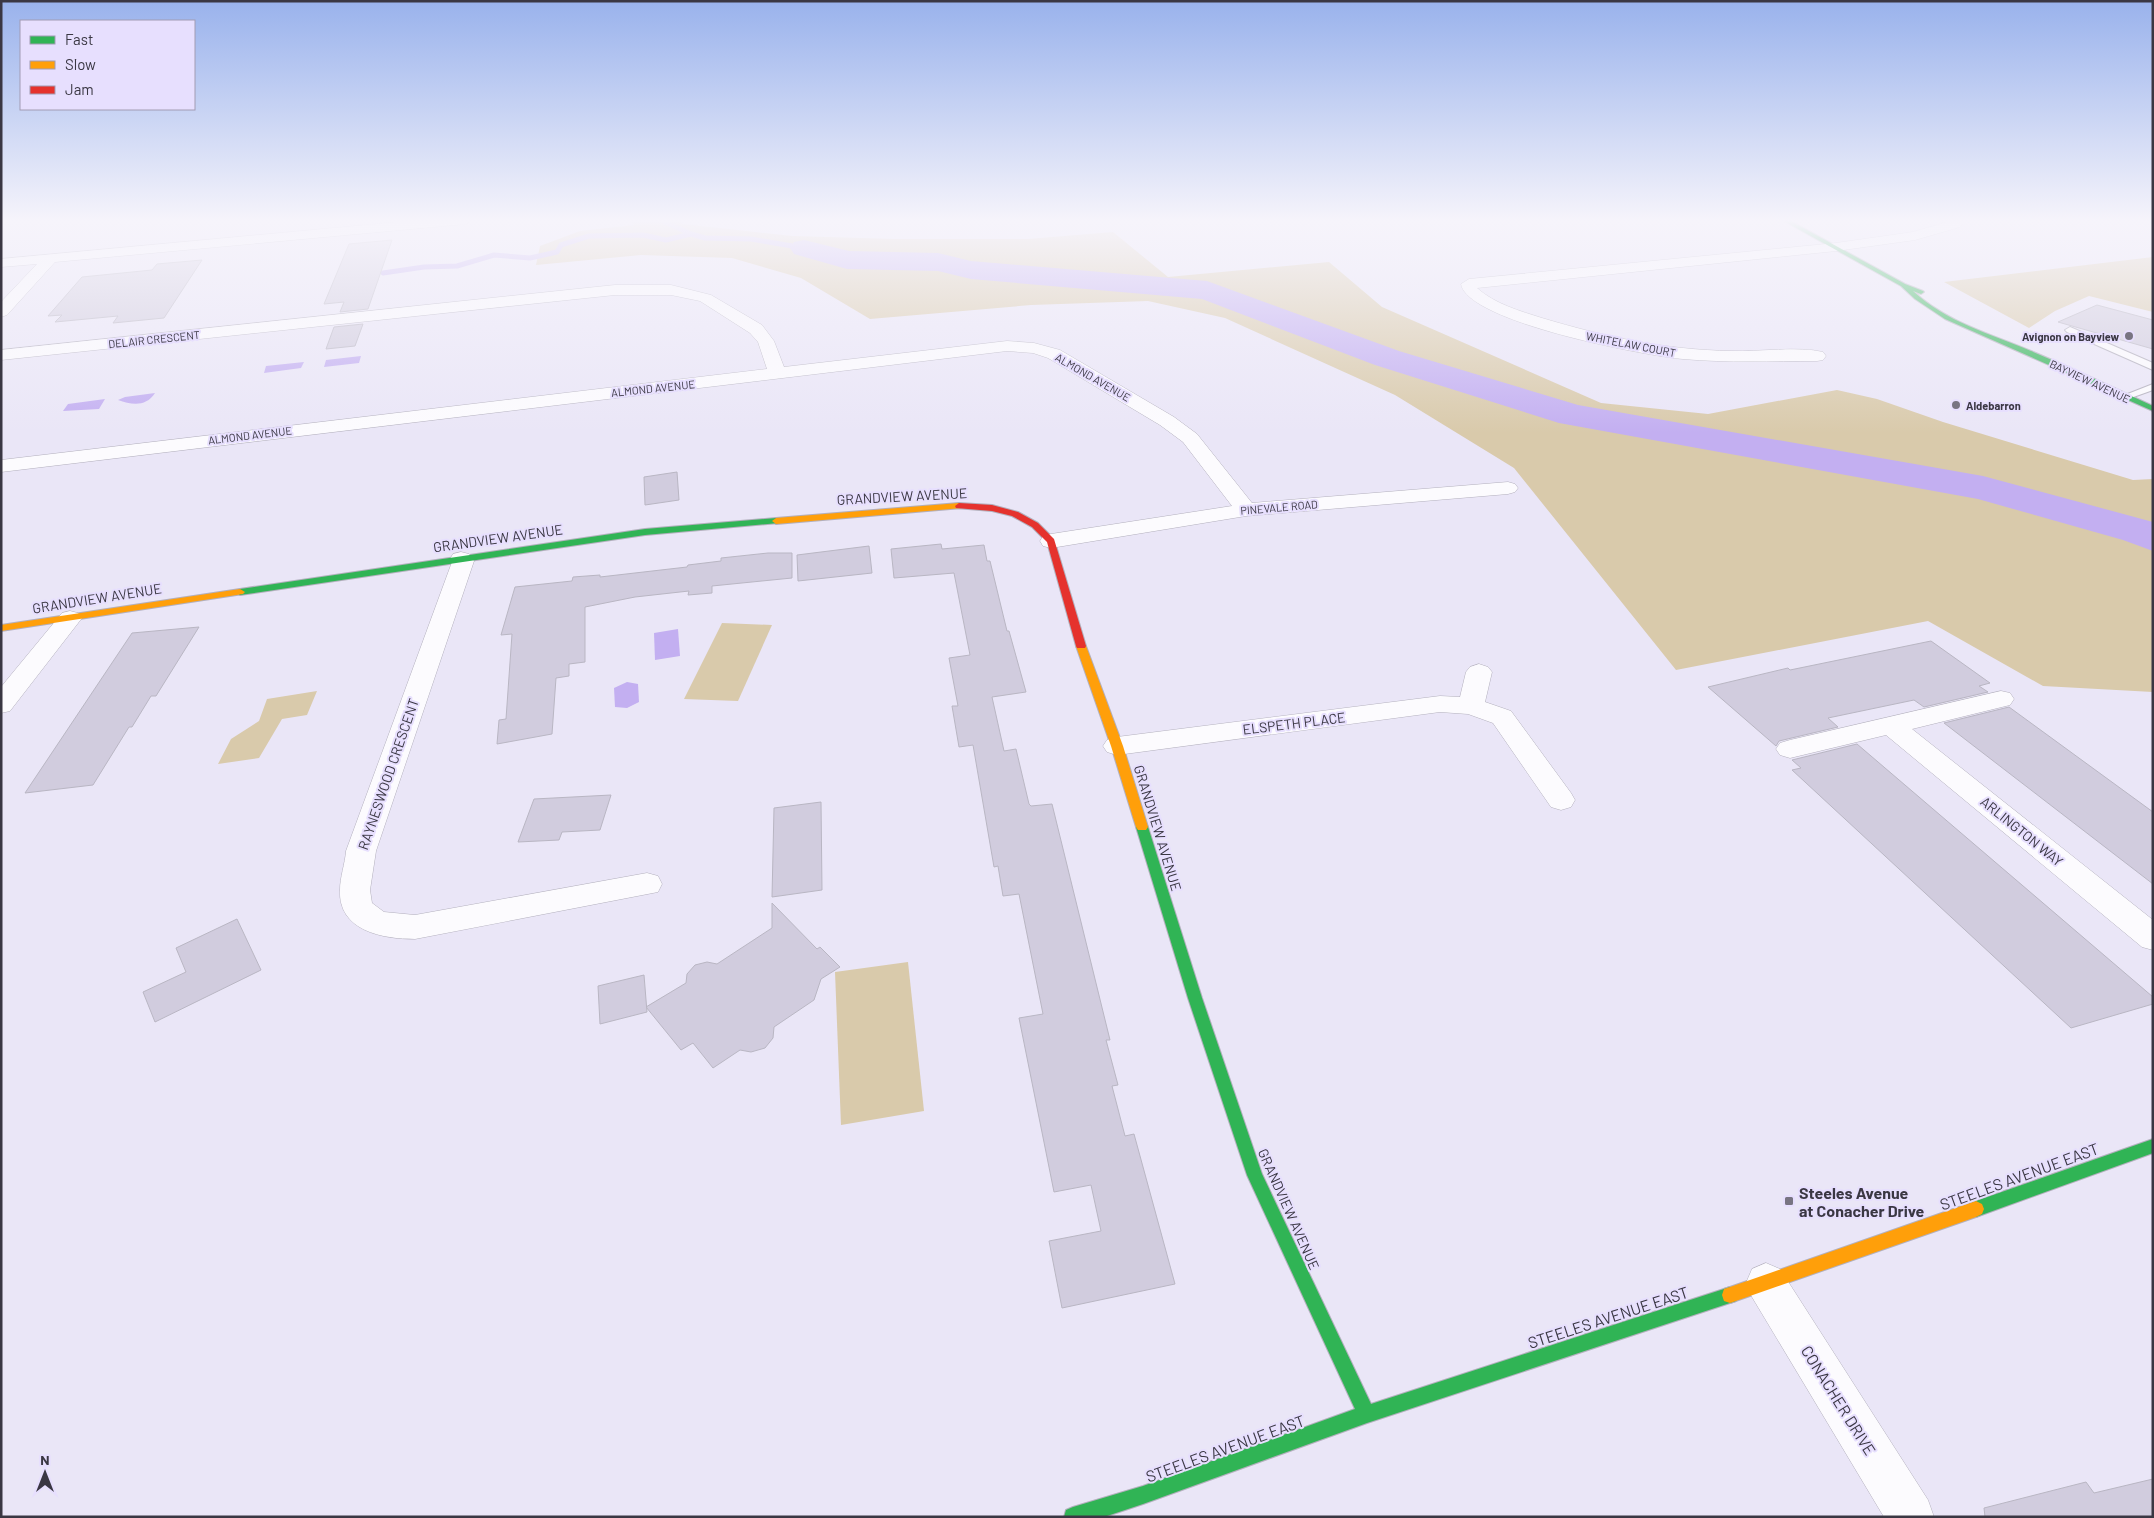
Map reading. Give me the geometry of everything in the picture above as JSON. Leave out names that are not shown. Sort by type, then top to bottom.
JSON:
[{"type":"street","points":[[1,312],[21,291]]},
{"type":"street","name":"DELAIR CRESCENT","points":[[1,355],[607,291]]},
{"type":"street","name":"DELAIR CRESCENT","points":[[675,291],[705,298],[756,329],[766,341],[777,374]]},
{"type":"street","name":"WHITELAW COURT","points":[[1471,291],[1479,298],[1515,315],[1585,335],[1654,350],[1684,354],[1817,356]]},
{"type":"street","name":"BAYVIEW AVENUE","points":[[1909,291],[1920,303],[1978,334],[2028,352],[2153,409]]},
{"type":"street","name":"BAYVIEW AVENUE","points":[[1919,291],[1934,296]]},
{"type":"street","name":"BAYVIEW AVENUE","points":[[1988,323],[2010,335],[2028,352]]},
{"type":"street","name":"ALMOND AVENUE","points":[[1,466],[1007,346],[1034,348],[1054,354],[1167,421],[1190,438],[1246,510]]},
{"type":"street","name":"PINEVALE ROAD","points":[[1051,541],[1246,510],[1508,488]]},
{"type":"street","name":"GRANDVIEW AVENUE","points":[[1,628],[645,532],[708,525],[958,506],[992,508],[1015,514],[1035,524],[1051,541],[1076,632],[1117,746],[1194,998],[1255,1175],[1367,1414]]},
{"type":"street","name":"RAYNESWOOD CRESCENT","points":[[461,559],[463,560],[361,851],[355,891],[358,910],[371,922],[394,927],[415,927],[647,884]]},
{"type":"street","points":[[1,705],[70,618]]},
{"type":"street","points":[[1471,706],[1478,672]]},
{"type":"street","points":[[1790,750],[2001,699]]},
{"type":"street","name":"ELSPETH PLACE","points":[[1117,746],[1440,704],[1471,706],[1502,717],[1561,800]]},
{"type":"street","name":"ARLINGTON WAY","points":[[1891,725],[2153,938]]},
{"type":"street","name":"STEELES AVENUE EAST","points":[[1073,1517],[1143,1495],[1367,1414],[1766,1283],[2153,1146]]},
{"type":"street","name":"CONACHER DRIVE","points":[[1766,1283],[1911,1517]]},
{"type":"lane","points":[[2070,330],[2153,367]]},
{"type":"lane","points":[[2125,397],[2153,387]]},
{"type":"shaded area","points":[[823,291],[1363,291],[1382,307],[1601,403],[1708,414],[1837,390],[1877,399],[1943,422],[2133,480],[2153,479],[2153,692],[2043,686],[1928,621],[1676,670],[1514,468],[1395,395],[1225,318],[1148,301],[1031,305],[870,319]]},
{"type":"shaded area","points":[[1960,291],[2153,291],[2153,312],[2089,296],[2055,311],[2029,328]]},
{"type":"shaded area","points":[[361,356],[359,363],[324,367],[326,360]]},
{"type":"shaded area","points":[[304,362],[301,368],[264,373],[266,366]]},
{"type":"shaded area","points":[[155,393],[147,401],[138,404],[118,400],[125,397]]},
{"type":"shaded area","points":[[105,399],[99,409],[63,411],[68,404]]},
{"type":"shaded area","points":[[722,623],[772,625],[738,701],[684,699]]},
{"type":"shaded area","points":[[678,629],[680,656],[655,660],[654,633]]},
{"type":"shaded area","points":[[627,682],[638,684],[639,702],[627,708],[615,707],[614,688]]},
{"type":"shaded area","points":[[317,691],[307,715],[282,719],[259,758],[218,764],[231,739],[259,721],[267,699]]},
{"type":"shaded area","points":[[908,962],[924,1111],[841,1125],[835,972]]},
{"type":"building","points":[[70,291],[182,291],[164,318],[113,323],[118,316],[55,322],[62,315],[48,316]]},
{"type":"building","points":[[329,291],[374,291],[368,309],[340,312],[344,302],[324,304]]},
{"type":"building","name":"Avignon on Bayview","points":[[2097,305],[2153,320],[2153,349],[2058,322]]},
{"type":"building","points":[[363,324],[355,346],[326,349],[334,327]]},
{"type":"building","points":[[677,472],[679,500],[645,505],[644,477]]},
{"type":"building","points":[[941,544],[942,549],[984,545],[987,561],[990,561],[1007,631],[1009,631],[1026,692],[992,697],[1004,751],[1016,749],[1029,804],[1031,806],[1052,804],[1110,1040],[1106,1040],[1118,1085],[1112,1086],[1125,1136],[1134,1134],[1175,1284],[1062,1308],[1049,1241],[1101,1231],[1091,1185],[1054,1192],[1019,1018],[1043,1014],[1019,894],[1003,896],[998,866],[994,867],[973,745],[959,747],[952,706],[958,706],[949,658],[970,655],[954,573],[894,578],[891,549]]},
{"type":"building","points":[[869,546],[872,573],[798,581],[797,555]]},
{"type":"building","points":[[768,553],[792,553],[792,578],[712,586],[712,593],[688,595],[689,591],[635,597],[585,607],[585,662],[569,664],[569,676],[556,678],[552,734],[497,744],[499,720],[506,719],[512,634],[501,635],[515,587],[572,581],[573,577],[600,575],[600,577],[687,567],[688,565],[721,561],[721,558]]},
{"type":"building","points":[[199,627],[156,696],[151,696],[132,727],[129,727],[93,785],[25,793],[132,633]]},
{"type":"building","points":[[1931,641],[1990,683],[1979,686],[1988,692],[1924,707],[1914,700],[1828,718],[1838,727],[1779,741],[1776,746],[1708,687],[1788,668],[1790,670]]},
{"type":"building","points":[[2009,707],[2153,812],[2153,884],[1944,723]]},
{"type":"building","points":[[1857,744],[2153,997],[2153,1004],[2071,1028],[1792,770],[1801,768],[1792,760]]},
{"type":"building","points":[[611,795],[600,830],[562,832],[559,840],[518,842],[534,799]]},
{"type":"building","points":[[821,802],[822,890],[772,897],[774,808]]},
{"type":"building","points":[[772,903],[817,949],[820,947],[840,967],[821,979],[814,1000],[774,1027],[773,1038],[765,1048],[751,1052],[740,1050],[713,1068],[693,1043],[681,1050],[646,1007],[686,983],[687,974],[695,965],[707,962],[717,964],[772,928]]},
{"type":"building","points":[[237,919],[261,970],[155,1022],[143,992],[186,972],[176,948]]},
{"type":"building","points":[[644,975],[647,1012],[600,1024],[598,986]]},
{"type":"building","points":[[2153,1479],[2153,1517],[1985,1517],[1984,1508],[2086,1482],[2094,1493]]},
{"type":"waterway","points":[[1209,291],[1387,358],[1572,415],[1983,488],[2138,531],[2153,538]]},
{"type":"traffic: fast","points":[[1909,291],[1932,309],[1963,326],[2030,353],[2153,409]]},
{"type":"traffic: fast","points":[[240,592],[645,532],[776,521]]},
{"type":"traffic: fast","points":[[1142,827],[1195,998],[1255,1175],[1367,1414]]},
{"type":"traffic: fast","points":[[1976,1209],[2153,1146]]},
{"type":"traffic: fast","points":[[1073,1517],[1143,1495],[1367,1414],[1730,1295]]},
{"type":"traffic: slow","points":[[776,521],[959,506]]},
{"type":"traffic: slow","points":[[1,628],[240,592]]},
{"type":"traffic: slow","points":[[1081,646],[1117,746],[1142,827]]},
{"type":"traffic: slow","points":[[1730,1295],[1976,1209]]},
{"type":"traffic: jam","points":[[959,506],[992,508],[1015,514],[1035,525],[1051,541],[1081,646]]},
{"type":"place","name":"Avignon on Bayview","points":[[2129,336]]},
{"type":"place","name":"Aldebarron","points":[[1956,405]]},
{"type":"place","name":"Steeles Avenue at Conacher Drive","points":[[1789,1201]]}]
